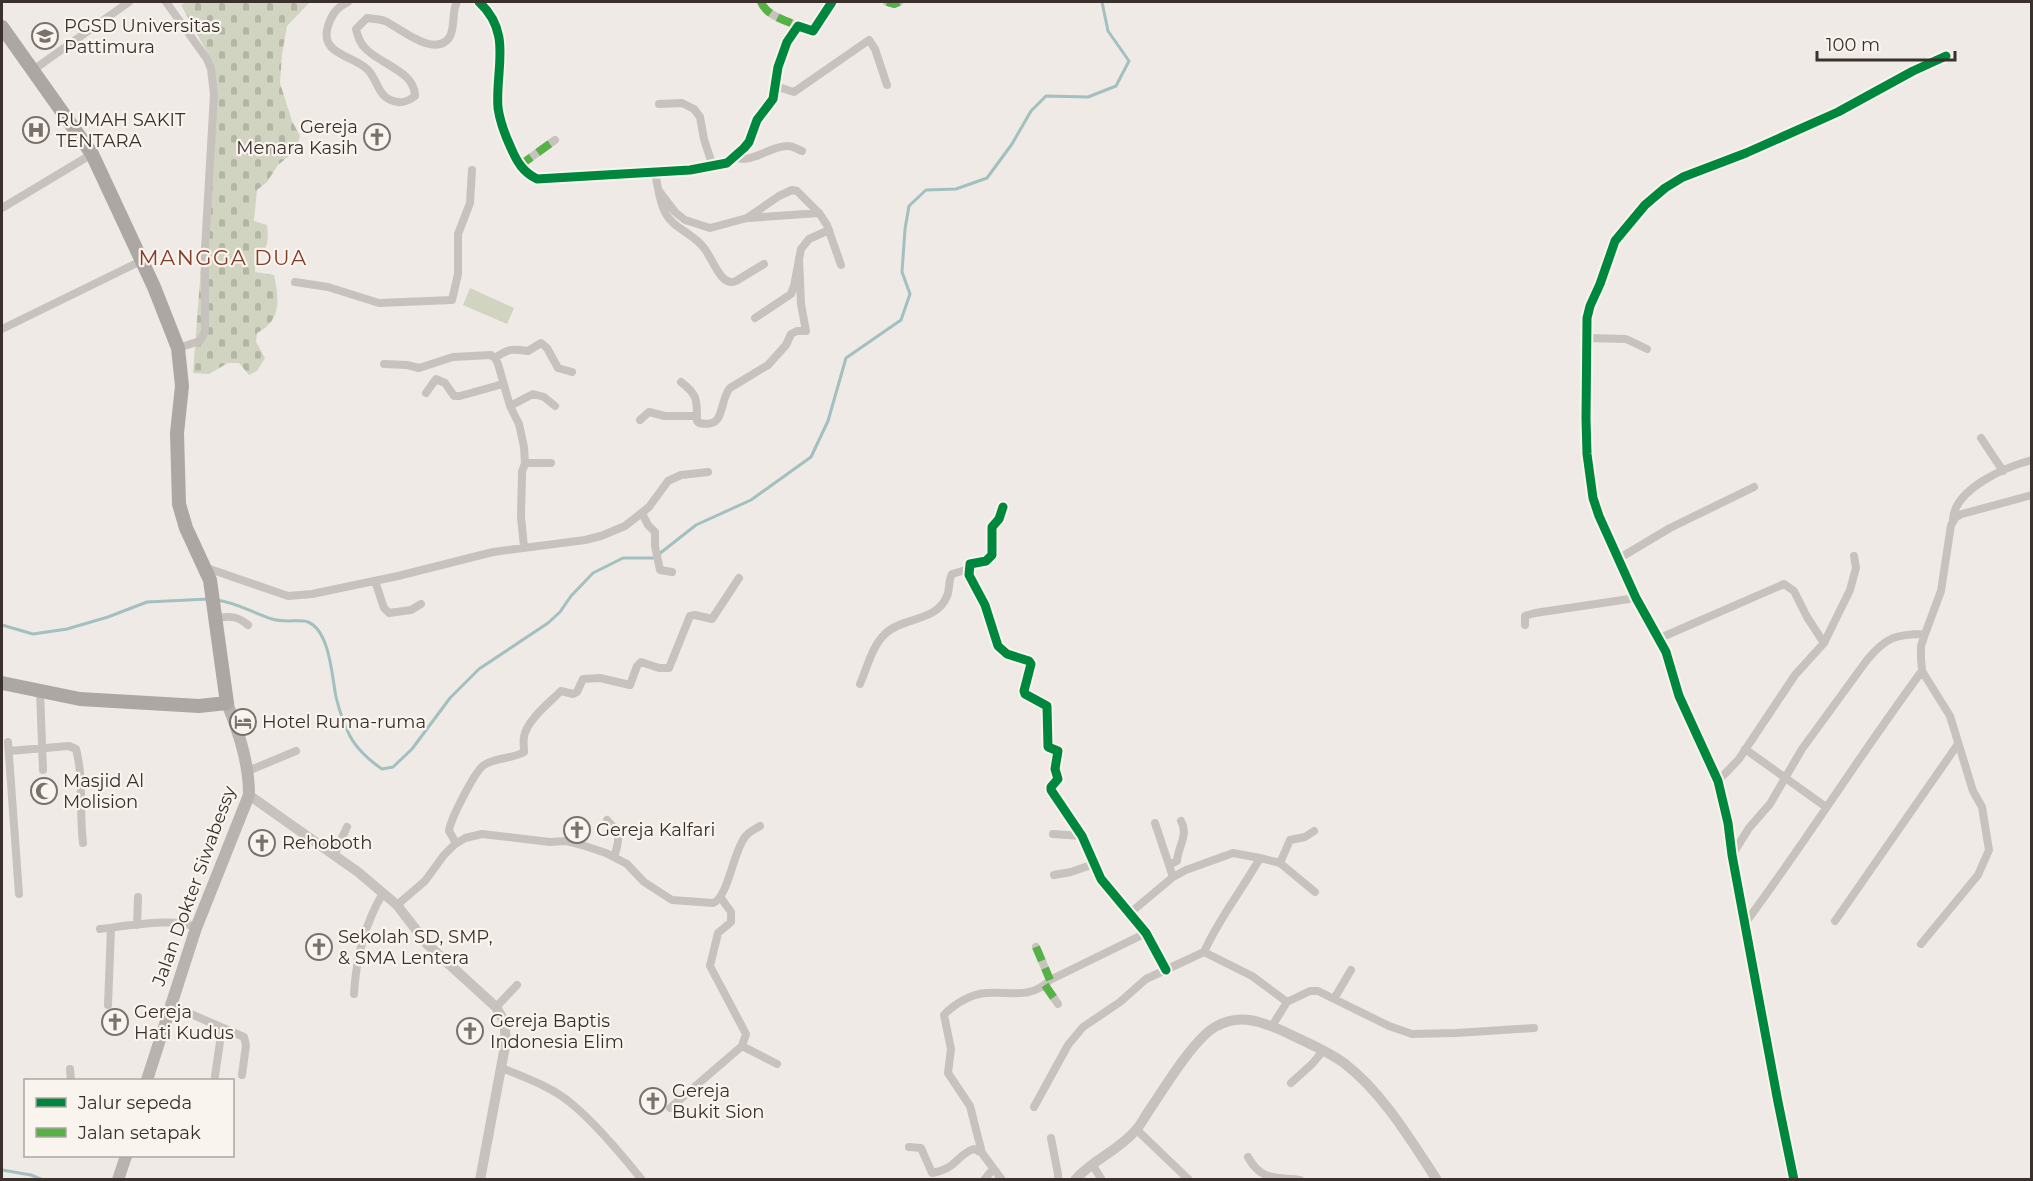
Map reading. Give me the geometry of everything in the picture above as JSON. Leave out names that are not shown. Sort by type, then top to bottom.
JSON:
[{"type":"main road","points":[[2,27],[92,154],[178,348],[182,386],[177,433],[179,504],[186,528],[207,573],[227,703],[199,706],[90,700],[2,683]]},
{"type":"main road","name":"Jalan Dokter Siwabessy","points":[[147,1079],[196,928],[249,795],[248,771],[238,729],[227,703]]},
{"type":"main road","points":[[118,1179],[125,1157]]},
{"type":"street","points":[[33,70],[129,2]]},
{"type":"street","points":[[166,2],[207,58],[212,69],[213,94],[205,249],[205,331],[200,342],[178,348]]},
{"type":"street","points":[[348,2],[336,8],[328,24],[327,43],[342,56],[367,69],[378,90],[386,99],[399,102],[415,96],[413,86],[399,72],[366,50],[359,41],[356,29],[367,18],[384,20],[420,41],[430,45],[440,45],[448,40],[451,34],[457,2]]},
{"type":"street","points":[[479,2],[488,10],[501,39],[498,107],[505,135],[519,166],[537,179],[655,173],[713,167],[728,163],[749,142],[757,120],[773,99],[778,67],[787,42],[798,26]]},
{"type":"street","points":[[761,2],[769,13],[813,31],[832,2]]},
{"type":"street","points":[[887,2],[890,4],[899,2]]},
{"type":"street","points":[[775,86],[794,92],[869,40],[873,43],[887,85]]},
{"type":"street","points":[[1794,1179],[1718,781],[1679,696],[1660,638],[1636,598],[1599,516],[1590,482],[1586,419],[1587,318],[1615,241],[1645,205],[1665,188],[1683,177],[1746,153],[1838,112],[1913,71],[1946,56]]},
{"type":"street","points":[[659,104],[682,104],[694,109],[700,117],[713,167]]},
{"type":"street","points":[[519,166],[555,140]]},
{"type":"street","points":[[735,157],[743,160],[788,146],[802,151]]},
{"type":"street","points":[[2,208],[92,154]]},
{"type":"street","points":[[295,282],[322,286],[380,303],[452,300],[458,274],[458,234],[470,203],[472,170]]},
{"type":"street","points":[[655,173],[662,205],[669,218],[699,241],[726,282],[731,284],[764,264]]},
{"type":"street","points":[[747,219],[779,196],[792,190],[801,194],[819,213],[829,230],[842,265]]},
{"type":"street","points":[[659,191],[680,217],[695,225],[710,228],[747,219],[819,213]]},
{"type":"street","points":[[755,318],[791,294],[801,249],[809,239],[829,230]]},
{"type":"street","points":[[681,382],[697,400],[697,421],[701,424],[716,421],[730,388],[768,365],[786,345],[791,334],[797,330],[806,331],[801,304],[799,258]]},
{"type":"street","points":[[2,329],[141,261]]},
{"type":"street","points":[[1586,338],[1626,339],[1647,350]]},
{"type":"street","points":[[384,364],[419,368],[453,357],[491,356],[495,358],[514,348],[528,351],[541,343],[547,348],[558,368],[572,372]]},
{"type":"street","points":[[495,358],[523,441],[525,463],[522,472],[521,517],[524,547]]},
{"type":"street","points":[[426,393],[436,379],[445,383],[454,396],[503,384]]},
{"type":"street","points":[[510,406],[533,394],[544,397],[555,406]]},
{"type":"street","points":[[640,420],[649,412],[665,416],[697,416]]},
{"type":"street","points":[[1981,438],[2003,471]]},
{"type":"street","points":[[1921,944],[1978,875],[1989,850],[1982,807],[1973,791],[1950,716],[1922,671],[1921,646],[1941,591],[1955,506],[1969,491],[2003,471],[2031,460]]},
{"type":"street","points":[[525,463],[551,463]]},
{"type":"street","points":[[207,573],[288,596],[296,596],[375,581],[470,557],[524,547],[585,540],[621,529],[649,507],[668,481],[681,476],[708,472]]},
{"type":"street","points":[[1618,559],[1670,528],[1754,487]]},
{"type":"street","points":[[1953,521],[1956,517],[1971,510],[2031,495]]},
{"type":"street","points":[[1003,507],[999,519],[992,527],[992,555],[986,561],[970,564],[969,574],[985,605],[999,646],[1007,654],[1029,661],[1031,664],[1024,691],[1025,694],[1047,706],[1048,747],[1058,751],[1054,769],[1058,779],[1051,789],[1082,836],[1101,879],[1146,933],[1166,969]]},
{"type":"street","points":[[642,513],[648,525],[655,532],[655,546],[660,561],[660,570],[672,572]]},
{"type":"street","points":[[1718,781],[1745,749],[1795,675],[1824,643],[1850,590],[1856,568],[1854,556]]},
{"type":"street","points":[[860,684],[879,641],[885,634],[892,628],[936,609],[948,596],[952,574],[969,569]]},
{"type":"street","points":[[456,843],[449,831],[452,819],[480,769],[489,762],[524,752],[526,729],[561,691],[573,694],[583,679],[600,678],[630,685],[641,662],[659,668],[669,668],[690,616],[712,619],[739,578]]},
{"type":"street","points":[[375,581],[384,608],[388,613],[411,610],[421,604]]},
{"type":"street","points":[[1660,638],[1784,584],[1794,591],[1824,643]]},
{"type":"street","points":[[1525,625],[1525,616],[1535,613],[1636,598]]},
{"type":"street","points":[[215,615],[237,618],[248,625]]},
{"type":"street","points":[[1732,855],[1749,828],[1770,804],[1809,738],[1874,651],[1898,635],[1925,633]]},
{"type":"street","points":[[1746,922],[1922,671]]},
{"type":"street","points":[[40,691],[43,770]]},
{"type":"street","points":[[1835,921],[1958,744]]},
{"type":"street","points":[[19,894],[9,747],[69,746],[76,750],[81,790],[80,822],[83,843]]},
{"type":"street","points":[[1745,749],[1786,776],[1826,807]]},
{"type":"street","points":[[248,771],[296,751]]},
{"type":"street","points":[[249,795],[334,855],[397,905],[427,944],[496,1007],[506,1029],[502,1068],[480,1179]]},
{"type":"street","points":[[607,820],[618,832],[619,838],[614,857]]},
{"type":"street","points":[[1169,865],[1177,861],[1178,851],[1185,836],[1184,824],[1181,821]]},
{"type":"street","points":[[1155,824],[1173,877]]},
{"type":"street","points":[[397,905],[425,881],[456,843],[473,835],[482,834],[550,842],[566,841],[585,846],[627,864],[644,882],[672,900],[713,903],[721,898],[744,838],[760,826]]},
{"type":"street","points":[[334,855],[347,827]]},
{"type":"street","points":[[1280,863],[1290,840],[1305,837],[1314,831]]},
{"type":"street","points":[[1053,834],[1082,836]]},
{"type":"street","points":[[1130,913],[1173,877],[1233,853],[1280,863],[1315,892]]},
{"type":"street","points":[[1034,1107],[1068,1045],[1083,1027],[1120,1002],[1146,979],[1204,952],[1212,932],[1260,858]]},
{"type":"street","points":[[1054,875],[1094,864]]},
{"type":"street","points":[[354,994],[357,962],[362,941],[370,917],[383,893]]},
{"type":"street","points":[[137,925],[138,897]]},
{"type":"street","points":[[670,1108],[742,1046],[746,1034],[710,966],[718,933],[731,922],[731,912],[721,898]]},
{"type":"street","points":[[100,929],[185,922],[196,928]]},
{"type":"street","points":[[108,1005],[111,928]]},
{"type":"street","points":[[1002,1179],[982,1153],[970,1106],[948,1073],[951,1049],[944,1015],[951,1008],[979,994],[1038,990],[1048,982],[1146,933]]},
{"type":"street","points":[[1036,947],[1058,1004]]},
{"type":"street","points":[[1204,952],[1252,976],[1287,1002]]},
{"type":"street","points":[[1334,999],[1351,970]]},
{"type":"street","points":[[496,1007],[517,985]]},
{"type":"street","points":[[1272,1026],[1287,1002],[1310,991],[1318,991],[1389,1026],[1412,1034],[1534,1028]]},
{"type":"street","points":[[170,1005],[246,1039],[243,1075]]},
{"type":"street","points":[[1075,1179],[1137,1130],[1190,1053],[1212,1028],[1239,1018],[1272,1026],[1323,1051],[1351,1070],[1382,1101],[1437,1179]]},
{"type":"street","points":[[215,1076],[222,1028]]},
{"type":"street","points":[[742,1046],[777,1064]]},
{"type":"street","points":[[1291,1083],[1323,1051]]},
{"type":"street","points":[[502,1068],[544,1086],[573,1104],[642,1179]]},
{"type":"street","points":[[70,1069],[71,1079]]},
{"type":"street","points":[[1137,1130],[1189,1179]]},
{"type":"street","points":[[1051,1138],[1058,1179]]},
{"type":"street","points":[[909,1147],[921,1148],[933,1173],[951,1167],[970,1150],[974,1149],[982,1153]]},
{"type":"street","points":[[1248,1157],[1260,1175],[1300,1179]]},
{"type":"street","points":[[1092,1164],[1102,1179]]},
{"type":"street","points":[[984,1179],[993,1169]]},
{"type":"green space","points":[[187,2],[310,2],[287,26],[282,54],[280,83],[292,121],[300,136],[296,150],[278,165],[267,182],[257,190],[254,221],[267,225],[268,239],[264,250],[256,256],[255,272],[274,275],[277,308],[271,322],[257,333],[256,342],[265,358],[257,371],[249,375],[239,363],[228,363],[209,374],[193,373],[211,87],[208,54],[181,5]]},
{"type":"green space","points":[[470,288],[514,308],[507,324],[463,305]]},
{"type":"waterway","points":[[216,600],[237,605],[272,619],[305,621],[315,627],[329,655],[337,702],[350,736],[360,750],[377,766],[382,769],[393,767],[412,749],[450,698],[479,669],[548,623],[593,573],[623,558],[654,558],[696,525],[751,500],[811,457],[828,421],[846,358],[901,320],[910,294],[902,272],[909,206],[926,190],[956,189],[987,178],[1012,144],[1031,111],[1046,96],[1088,97],[1116,86],[1129,61],[1108,31],[1102,2]]},
{"type":"waterway","points":[[2,625],[33,634],[67,629],[147,602],[209,599]]},
{"type":"waterway","points":[[2,1170],[31,1175],[43,1180]]},
{"type":"marked path","points":[[761,2],[767,11],[798,26]]},
{"type":"marked path","points":[[887,2],[894,4],[899,2]]},
{"type":"marked path","points":[[519,166],[555,140]]},
{"type":"marked path","points":[[1036,947],[1050,980]]},
{"type":"marked path","points":[[1045,985],[1058,1004]]},
{"type":"cycle path","points":[[479,2],[496,26],[499,39],[498,108],[503,128],[518,162],[524,170],[537,179],[690,170],[727,163],[749,142],[757,120],[773,99],[778,67],[787,42],[798,26],[813,31],[832,2]]},
{"type":"cycle path","points":[[1794,1180],[1732,855],[1728,823],[1718,781],[1679,696],[1666,652],[1636,598],[1593,498],[1587,454],[1587,318],[1615,241],[1645,205],[1665,188],[1683,177],[1746,153],[1838,112],[1913,71],[1946,56]]},
{"type":"cycle path","points":[[1003,507],[999,519],[992,527],[992,555],[986,561],[970,564],[969,575],[985,605],[998,646],[1007,654],[1029,661],[1031,664],[1024,691],[1025,694],[1047,706],[1048,747],[1058,751],[1055,769],[1058,779],[1051,790],[1082,836],[1101,879],[1146,933],[1166,970]]},
{"type":"place","name":"PGSD Universitas Pattimura","points":[[45,36]]},
{"type":"place","name":"RUMAH SAKIT TENTARA","points":[[36,130]]},
{"type":"place","name":"Gereja Menara Kasih","points":[[377,137]]},
{"type":"place","name":"Hotel Ruma-ruma","points":[[243,722]]},
{"type":"place","name":"Masjid Al Molision","points":[[44,791]]},
{"type":"place","name":"Gereja Kalfari","points":[[577,830]]},
{"type":"place","name":"Rehoboth","points":[[262,843]]},
{"type":"place","name":"Sekolah SD, SMP, & SMA Lentera","points":[[319,947]]},
{"type":"place","name":"Gereja Hati Kudus","points":[[115,1022]]},
{"type":"place","name":"Gereja Baptis Indonesia Elim","points":[[470,1031]]},
{"type":"place","name":"Gereja Bukit Sion","points":[[653,1101]]},
{"type":"district","name":"MANGGA DUA","points":[[223,257]]}]
